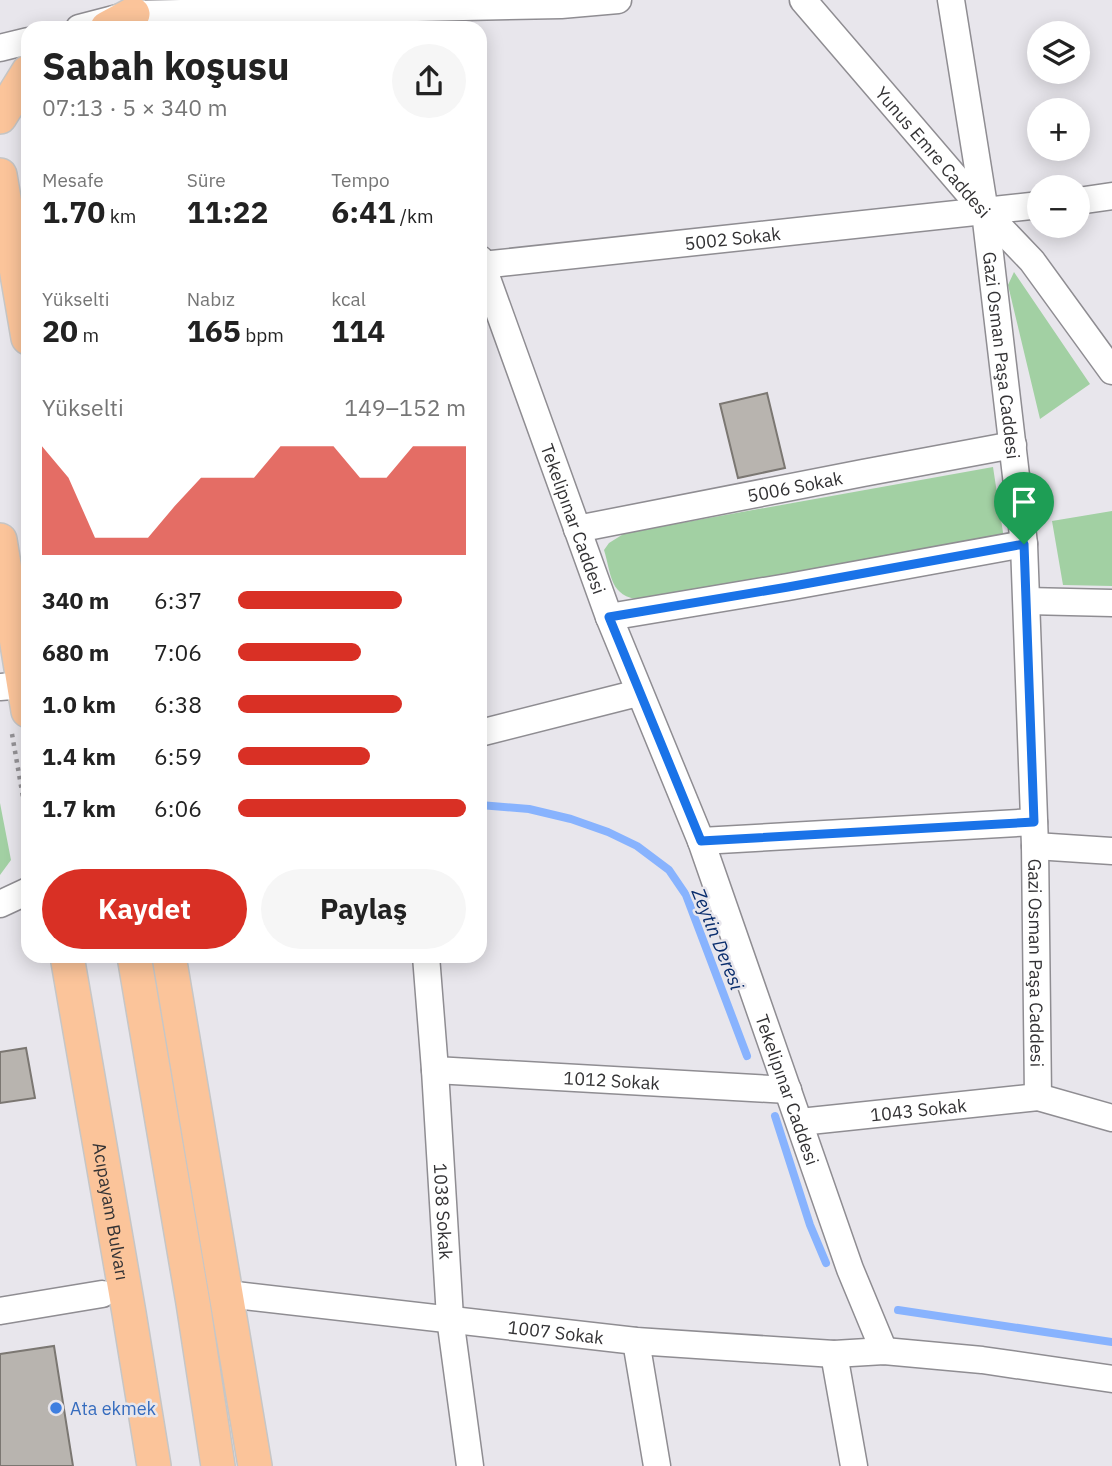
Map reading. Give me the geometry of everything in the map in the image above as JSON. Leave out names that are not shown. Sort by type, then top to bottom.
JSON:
[{"type":"main road","points":[[0,117],[21,79]]},
{"type":"main road","points":[[0,175],[21,297]]},
{"type":"main road","points":[[0,540],[14,692]]},
{"type":"main road","name":"Acıpayam Bulvarı","points":[[68,963],[154,1466]]},
{"type":"main road","points":[[135,963],[218,1466]]},
{"type":"main road","points":[[170,963],[255,1466]]},
{"type":"street","points":[[98,21],[116,14],[384,12],[500,3],[561,5],[618,0]]},
{"type":"street","name":"Yunus Emre Caddesi","points":[[803,0],[985,212],[1032,261],[1112,371]]},
{"type":"street","name":"Gazi Osman Paşa Caddesi","points":[[951,0],[985,212],[1024,544],[1035,834],[1038,1097]]},
{"type":"street","points":[[0,48],[21,62]]},
{"type":"street","points":[[1090,200],[1112,197]]},
{"type":"street","name":"5002 Sokak","points":[[487,261],[1027,207]]},
{"type":"street","name":"Tekelipınar Caddesi","points":[[487,279],[609,617],[701,841],[850,1269],[884,1351]]},
{"type":"street","name":"5006 Sokak","points":[[578,529],[1013,445]]},
{"type":"street","points":[[609,617],[1024,544]]},
{"type":"street","points":[[1027,601],[1112,603]]},
{"type":"street","points":[[487,731],[639,693]]},
{"type":"street","points":[[701,841],[1035,834],[1112,851]]},
{"type":"street","points":[[0,904],[21,894]]},
{"type":"street","name":"1038 Sokak","points":[[427,963],[450,1318],[470,1466]]},
{"type":"street","name":"1012 Sokak","points":[[435,1070],[788,1090]]},
{"type":"street","points":[[1038,1097],[1112,1118]]},
{"type":"street","name":"1043 Sokak","points":[[800,1122],[1038,1097]]},
{"type":"street","points":[[0,1311],[102,1294]]},
{"type":"street","name":"1007 Sokak","points":[[227,1294],[636,1341],[834,1354],[884,1351]]},
{"type":"street","points":[[636,1341],[657,1466]]},
{"type":"street","points":[[884,1351],[982,1360],[1112,1379]]},
{"type":"street","points":[[834,1354],[855,1466]]},
{"type":"path","points":[[14,692],[21,758]]},
{"type":"green space","points":[[1014,272],[1090,384],[1040,419],[1008,285]]},
{"type":"green space","points":[[993,467],[1004,539],[641,600],[631,598],[617,589],[604,550],[609,543],[625,533]]},
{"type":"green space","points":[[1112,511],[1112,586],[1063,585],[1052,521]]},
{"type":"green space","points":[[0,803],[11,860],[0,875]]},
{"type":"building","points":[[767,393],[785,468],[738,478],[720,404]]},
{"type":"building","points":[[26,1048],[35,1098],[0,1103],[0,1052]]},
{"type":"building","points":[[54,1346],[73,1466],[0,1466],[0,1354]]},
{"type":"waterway","name":"Zeytin Deresi","points":[[487,806],[529,809],[571,819],[608,832],[637,846],[669,870],[686,895],[747,1056]]},
{"type":"waterway","name":"Zeytin Deresi","points":[[775,1116],[810,1225],[826,1263]]},
{"type":"waterway","name":"Zeytin Deresi","points":[[898,1310],[1112,1342]]},
{"type":"place","name":"Ata ekmek","points":[[56,1408]]},
{"type":"route","points":[[1024,544],[1034,822],[701,841],[609,617],[1024,544]]}]
